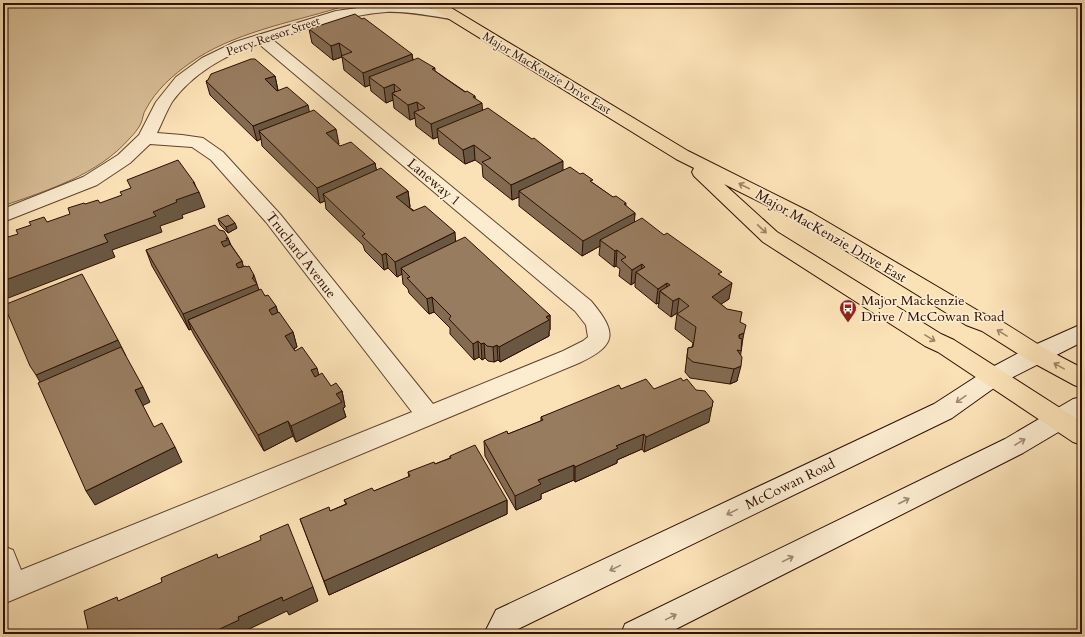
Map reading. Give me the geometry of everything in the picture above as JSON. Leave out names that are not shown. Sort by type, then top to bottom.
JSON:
[{"type":"main road","name":"Major MacKenzie Drive East","points":[[433,3],[682,155],[804,217],[967,315],[990,325],[1036,354],[1082,379]]},
{"type":"main road","name":"Major MacKenzie Drive East","points":[[682,155],[770,237],[993,377],[1082,435]]},
{"type":"street","name":"Percy Reesor Street","points":[[341,14],[356,3]]},
{"type":"street","name":"Percy Reesor Street","points":[[3,216],[90,181],[124,158],[146,138],[164,102],[182,80],[208,61],[222,53],[261,38],[341,14],[387,8],[408,9],[451,15]]},
{"type":"street","name":"Laneway 1","points":[[261,38],[583,306],[596,321],[600,332],[598,341],[588,350],[429,416]]},
{"type":"street","name":"Truchard Avenue","points":[[146,138],[197,142],[217,156],[273,218],[429,416]]},
{"type":"street","name":"McCowan Road","points":[[499,634],[506,620],[943,411],[993,377],[1082,332]]},
{"type":"street","points":[[636,634],[1014,446],[1082,406]]},
{"type":"street","points":[[3,560],[7,589],[429,416]]},
{"type":"shaded area","points":[[3,3],[349,3],[338,8],[242,36],[206,53],[190,63],[165,83],[144,112],[142,121],[135,133],[117,151],[103,162],[88,172],[71,180],[3,206]]},
{"type":"building","points":[[355,14],[362,19],[364,18],[412,54],[363,73],[341,56],[352,52],[339,43],[331,46],[309,29]]},
{"type":"building","points":[[418,58],[435,68],[432,69],[465,92],[467,91],[475,96],[473,97],[482,103],[431,124],[414,112],[425,108],[417,102],[408,105],[392,93],[401,90],[394,84],[384,88],[369,77]]},
{"type":"building","points":[[251,59],[255,59],[275,76],[265,79],[277,91],[287,87],[308,105],[253,126],[206,81],[211,74]]},
{"type":"building","points":[[488,108],[532,139],[534,138],[563,161],[511,185],[482,162],[491,158],[474,145],[463,150],[437,129]]},
{"type":"building","points":[[314,110],[336,129],[326,133],[340,146],[351,142],[375,163],[317,188],[259,131]]},
{"type":"building","points":[[178,160],[194,182],[199,192],[176,200],[177,202],[153,212],[156,216],[104,235],[108,242],[3,281],[3,236],[7,234],[8,237],[18,234],[16,230],[31,225],[29,222],[44,217],[47,222],[70,214],[68,208],[98,200],[100,203],[122,195],[120,192],[131,188],[127,180]]},
{"type":"building","points":[[570,167],[580,174],[583,173],[593,180],[590,181],[613,197],[616,196],[626,203],[624,204],[635,213],[583,241],[519,191]]},
{"type":"building","points":[[381,168],[408,191],[396,197],[413,211],[425,206],[455,232],[395,262],[386,253],[382,255],[362,236],[365,234],[323,194]]},
{"type":"building","points":[[228,215],[235,223],[226,227],[218,219]]},
{"type":"building","points":[[642,218],[664,235],[667,233],[722,272],[718,274],[732,283],[712,297],[727,309],[742,312],[740,322],[746,325],[744,333],[739,335],[739,338],[742,339],[741,351],[737,350],[742,357],[741,366],[734,369],[693,362],[687,357],[688,348],[693,347],[696,327],[677,314],[689,306],[679,298],[673,301],[660,291],[670,285],[667,283],[658,289],[636,272],[645,267],[642,264],[632,270],[621,260],[626,257],[600,240]]},
{"type":"building","points":[[215,225],[219,230],[224,231],[228,238],[226,238],[227,240],[221,242],[224,247],[230,244],[242,261],[236,264],[238,268],[249,266],[254,275],[252,278],[257,284],[183,314],[146,250]]},
{"type":"building","points":[[465,237],[550,315],[546,317],[549,320],[499,347],[497,345],[493,347],[487,346],[478,341],[473,344],[449,319],[451,316],[432,297],[427,299],[407,278],[410,277],[401,268]]},
{"type":"building","points":[[82,274],[118,340],[36,375],[30,366],[4,305]]},
{"type":"building","points":[[261,289],[265,296],[268,295],[276,306],[269,310],[272,315],[279,312],[293,332],[285,336],[295,351],[302,347],[317,368],[311,370],[315,377],[322,373],[331,386],[336,383],[342,391],[336,394],[342,402],[291,426],[288,421],[258,435],[188,320]]},
{"type":"building","points":[[121,347],[143,387],[135,390],[154,427],[162,423],[175,447],[86,491],[38,383]]},
{"type":"building","points":[[681,378],[683,381],[687,379],[696,390],[705,391],[713,401],[712,407],[646,437],[644,434],[616,446],[618,448],[575,467],[574,465],[538,480],[541,484],[515,496],[484,441],[507,431],[508,434],[543,420],[541,417],[619,385],[621,389],[646,379],[654,389]]},
{"type":"building","points":[[475,445],[507,500],[324,581],[300,519],[329,507],[330,511],[347,504],[344,500],[372,488],[374,491],[410,476],[408,472],[434,462],[435,464],[451,458],[450,456]]},
{"type":"building","points":[[288,524],[313,587],[283,601],[282,597],[238,617],[239,620],[209,634],[89,634],[84,611],[117,597],[118,601],[162,582],[161,578],[217,554],[218,558],[261,540],[260,536]]},
{"type":"place","name":"Major Mackenzie Drive / McCowan Road","points":[[848,323]]}]
